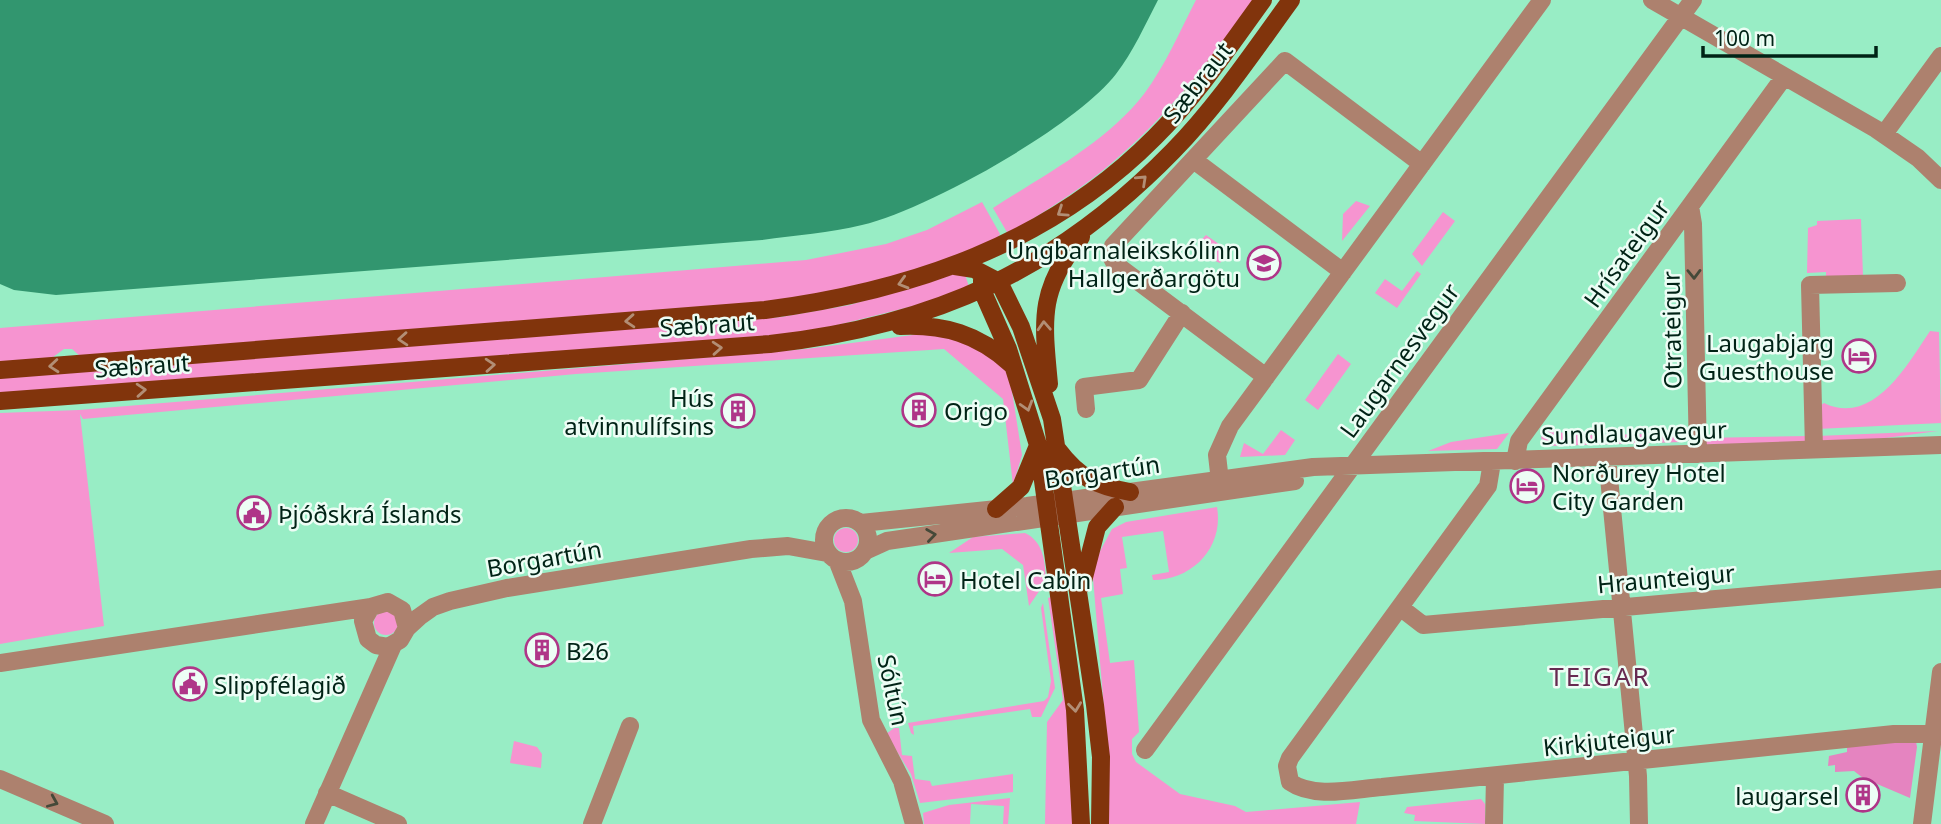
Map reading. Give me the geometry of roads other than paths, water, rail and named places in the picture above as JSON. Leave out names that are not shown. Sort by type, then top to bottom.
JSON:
[{"type":"main road","name":"Sæbraut","points":[[0,370],[765,310],[860,296],[955,266],[1005,246],[1062,214],[1154,138],[1187,103],[1264,0]]},
{"type":"main road","name":"Sæbraut","points":[[0,401],[770,344],[875,328],[988,282],[1091,225],[1175,150],[1291,0]]},
{"type":"main road","points":[[1081,824],[1075,710],[1056,511],[1056,448],[1044,332],[1046,302],[1057,272],[1091,225]]},
{"type":"main road","points":[[1005,246],[988,282],[1038,445],[1079,602],[1101,757],[1100,824]]},
{"type":"main road","points":[[955,266],[988,282],[1021,327],[1052,419]]},
{"type":"main road","points":[[875,328],[914,326],[959,331],[998,352],[1014,367]]},
{"type":"main road","points":[[996,509],[1021,487],[1038,445]]},
{"type":"main road","points":[[1056,448],[1072,469],[1089,482],[1130,492]]},
{"type":"main road","points":[[1079,602],[1094,535],[1115,508]]},
{"type":"main road","points":[[1056,511],[1079,672],[1095,705]]},
{"type":"street","points":[[1220,485],[1217,456],[1221,443],[1266,377],[1542,0]]},
{"type":"street","points":[[1652,0],[1884,134],[1918,158],[1941,180]]},
{"type":"street","name":"Laugarnesvegur","points":[[1145,750],[1693,0]]},
{"type":"street","points":[[1884,134],[1941,56]]},
{"type":"street","points":[[1266,377],[1115,264],[1111,253],[1113,246],[1195,161],[1284,61],[1422,164]]},
{"type":"street","name":"Hrísateigur","points":[[1515,461],[1519,441],[1784,76]]},
{"type":"street","points":[[1195,161],[1343,272]]},
{"type":"street","name":"Otrateigur","points":[[1690,206],[1693,224],[1698,454]]},
{"type":"street","points":[[1814,449],[1810,285],[1897,283]]},
{"type":"street","points":[[1086,409],[1084,387],[1139,380],[1182,313]]},
{"type":"street","points":[[1376,432],[1375,447],[1387,463]]},
{"type":"street","name":"Sundlaugavegur","points":[[1854,447],[1941,435]]},
{"type":"street","name":"Sundlaugavegur","points":[[1347,472],[1455,463],[1941,445]]},
{"type":"street","points":[[1607,457],[1636,761],[1639,824]]},
{"type":"street","points":[[1401,608],[1488,486],[1492,462]]},
{"type":"street","name":"Sundlaugavegur","points":[[1347,472],[1387,463],[1455,463]]},
{"type":"street","name":"Borgartún","points":[[0,663],[322,616],[384,602],[398,606],[433,607],[503,589],[724,553],[788,546],[826,530],[832,522],[844,518],[861,523],[996,509],[1056,511],[1115,508],[1313,467],[1347,472]]},
{"type":"street","name":"Borgartún","points":[[788,546],[849,562],[887,541],[1056,511],[1130,492],[1220,485]]},
{"type":"street","points":[[861,523],[868,536],[862,554]]},
{"type":"street","points":[[826,530],[824,541],[832,556]]},
{"type":"street","name":"Sóltún","points":[[862,554],[855,573],[853,601],[871,720],[902,781],[914,824]]},
{"type":"street","name":"Sóltún","points":[[832,556],[853,601]]},
{"type":"street","name":"Hraunteigur","points":[[1401,608],[1423,625],[1941,579]]},
{"type":"street","points":[[398,606],[404,614],[407,628]]},
{"type":"street","points":[[370,607],[364,616],[374,683]]},
{"type":"street","name":"Borgartún","points":[[322,616],[384,647],[401,640],[407,628],[433,607]]},
{"type":"street","name":"Kirkjuteigur","points":[[1401,608],[1290,758],[1287,766],[1290,782],[1300,789],[1317,791],[1495,776],[1906,732],[1935,734]]},
{"type":"street","points":[[314,824],[393,645]]},
{"type":"street","points":[[1922,824],[1941,672]]},
{"type":"street","points":[[592,824],[630,726]]},
{"type":"street","points":[[1494,824],[1495,776]]},
{"type":"street","points":[[0,779],[105,824]]},
{"type":"street","points":[[327,793],[398,824]]},
{"type":"place","name":"Ungbarnaleikskólinn Hallgerðargötu","points":[[1264,263]]},
{"type":"place","name":"Laugabjarg Guesthouse","points":[[1859,356]]},
{"type":"place","name":"Origo","points":[[919,410]]},
{"type":"place","name":"Hús atvinnulífsins","points":[[738,411]]},
{"type":"place","name":"Norðurey Hotel City Garden","points":[[1527,486]]},
{"type":"place","name":"Þjóðskrá Íslands","points":[[254,513]]},
{"type":"place","name":"Hotel Cabin","points":[[935,579]]},
{"type":"place","name":"B26","points":[[542,650]]},
{"type":"place","name":"Slippfélagið","points":[[190,684]]},
{"type":"place","name":"laugarsel","points":[[1863,795]]},
{"type":"district","name":"TEIGAR","points":[[1600,676]]}]
